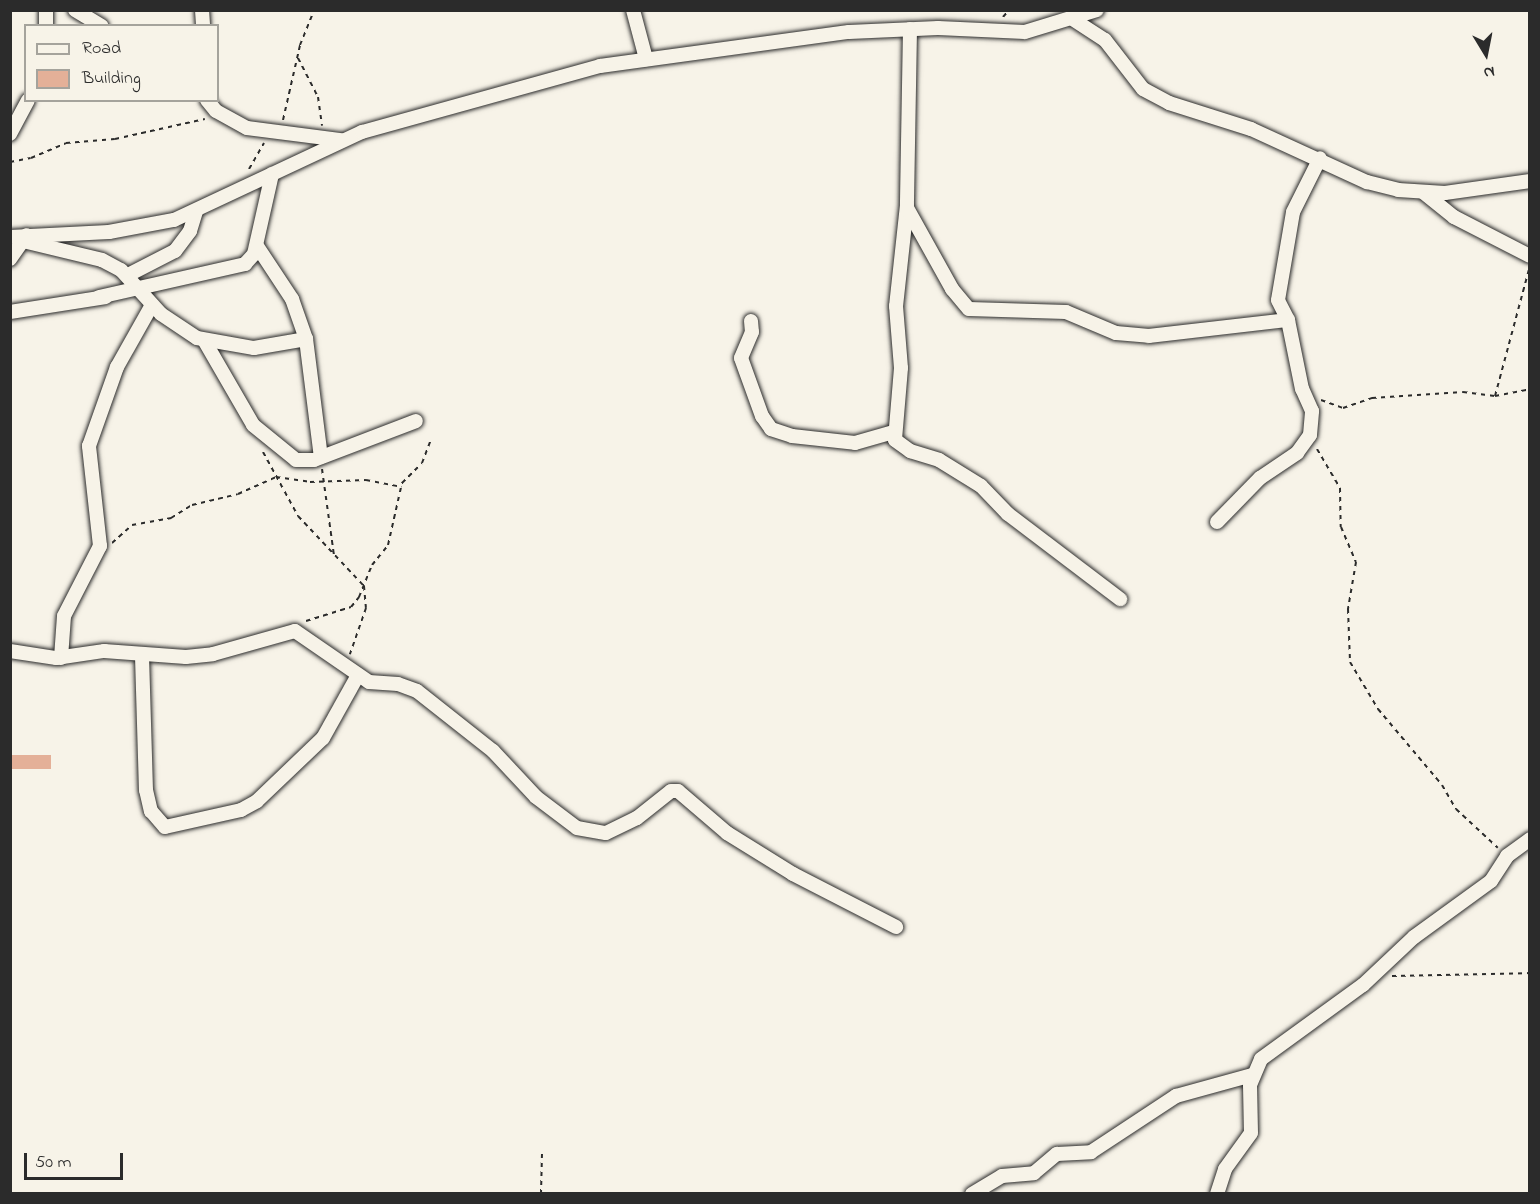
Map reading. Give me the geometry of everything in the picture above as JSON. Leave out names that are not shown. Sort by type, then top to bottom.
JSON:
[{"type":"street","points":[[75,10],[99,24]]},
{"type":"street","points":[[633,10],[646,59]]},
{"type":"street","points":[[20,238],[110,232],[174,220],[343,140],[546,79],[646,59],[849,32],[970,29],[1009,34],[1074,20],[1097,10]]},
{"type":"street","points":[[1074,20],[1105,40],[1143,89],[1169,102],[1251,129],[1320,158],[1367,182],[1423,192],[1530,181]]},
{"type":"street","points":[[910,29],[907,208],[896,306],[901,368],[892,432],[901,447],[939,460],[981,486],[1008,514],[1120,599]]},
{"type":"street","points":[[10,134],[27,102]]},
{"type":"street","points":[[205,102],[247,128],[343,140]]},
{"type":"street","points":[[1217,522],[1260,477],[1297,453],[1309,436],[1312,416],[1288,320],[1278,300],[1293,212],[1320,158]]},
{"type":"street","points":[[10,312],[99,297],[245,264],[257,246],[272,174]]},
{"type":"street","points":[[1423,192],[1454,217],[1530,256]]},
{"type":"street","points":[[907,208],[952,289],[969,309],[1066,312],[1105,329],[1149,336],[1288,320]]},
{"type":"street","points":[[128,275],[175,251],[190,231],[196,211]]},
{"type":"street","points":[[10,259],[20,238]]},
{"type":"street","points":[[20,238],[102,260],[128,275],[151,304],[178,328],[204,340],[254,348],[306,339]]},
{"type":"street","points":[[257,246],[292,299],[306,339],[321,457]]},
{"type":"street","points":[[99,297],[134,298],[151,304]]},
{"type":"street","points":[[61,658],[64,616],[98,552],[102,535],[92,490],[90,446],[117,367],[151,304]]},
{"type":"street","points":[[751,321],[752,332],[741,358],[762,416],[771,429],[792,436],[855,443],[892,432]]},
{"type":"street","points":[[204,340],[253,425],[296,460],[321,457],[416,421]]},
{"type":"street","points":[[10,651],[61,658],[104,651],[142,656],[213,654],[295,631],[374,684],[398,684],[417,691],[494,751],[536,797],[577,828],[606,833],[637,818],[671,791],[678,791],[727,833],[793,874],[896,927]]},
{"type":"street","points":[[142,656],[146,790],[151,811],[165,827],[241,810],[257,801],[323,738],[358,675]]},
{"type":"street","points":[[1217,1194],[1225,1169],[1251,1133],[1252,1075],[1268,1052],[1374,975],[1414,937],[1491,881],[1507,856],[1530,839]]},
{"type":"street","points":[[972,1194],[1008,1174],[1034,1173],[1057,1154],[1090,1152],[1176,1096],[1252,1075]]},
{"type":"path","points":[[248,173],[286,115],[298,57],[314,10]]},
{"type":"path","points":[[298,57],[318,97],[322,137]]},
{"type":"path","points":[[10,162],[66,142],[115,139],[223,115]]},
{"type":"path","points":[[1495,396],[1530,269]]},
{"type":"path","points":[[1306,398],[1342,408],[1372,398],[1463,392],[1495,396],[1530,389]]},
{"type":"path","points":[[253,425],[276,477],[297,516],[364,588],[367,602],[346,665]]},
{"type":"path","points":[[1309,436],[1340,488],[1341,527],[1355,557],[1348,609],[1350,662],[1378,709],[1442,785],[1456,809],[1507,856]]},
{"type":"path","points":[[295,631],[305,621],[342,611],[356,601],[364,588],[369,572],[388,545],[401,487],[422,463],[431,439]]},
{"type":"path","points":[[321,457],[334,556]]},
{"type":"path","points":[[98,552],[132,525],[171,518],[192,505],[238,494],[276,477],[324,481],[366,480],[401,487]]},
{"type":"path","points":[[356,601],[367,602]]},
{"type":"path","points":[[1374,975],[1530,973]]},
{"type":"path","points":[[541,1194],[543,1154]]},
{"type":"building","points":[[10,755],[51,755],[51,769],[10,769]]}]
